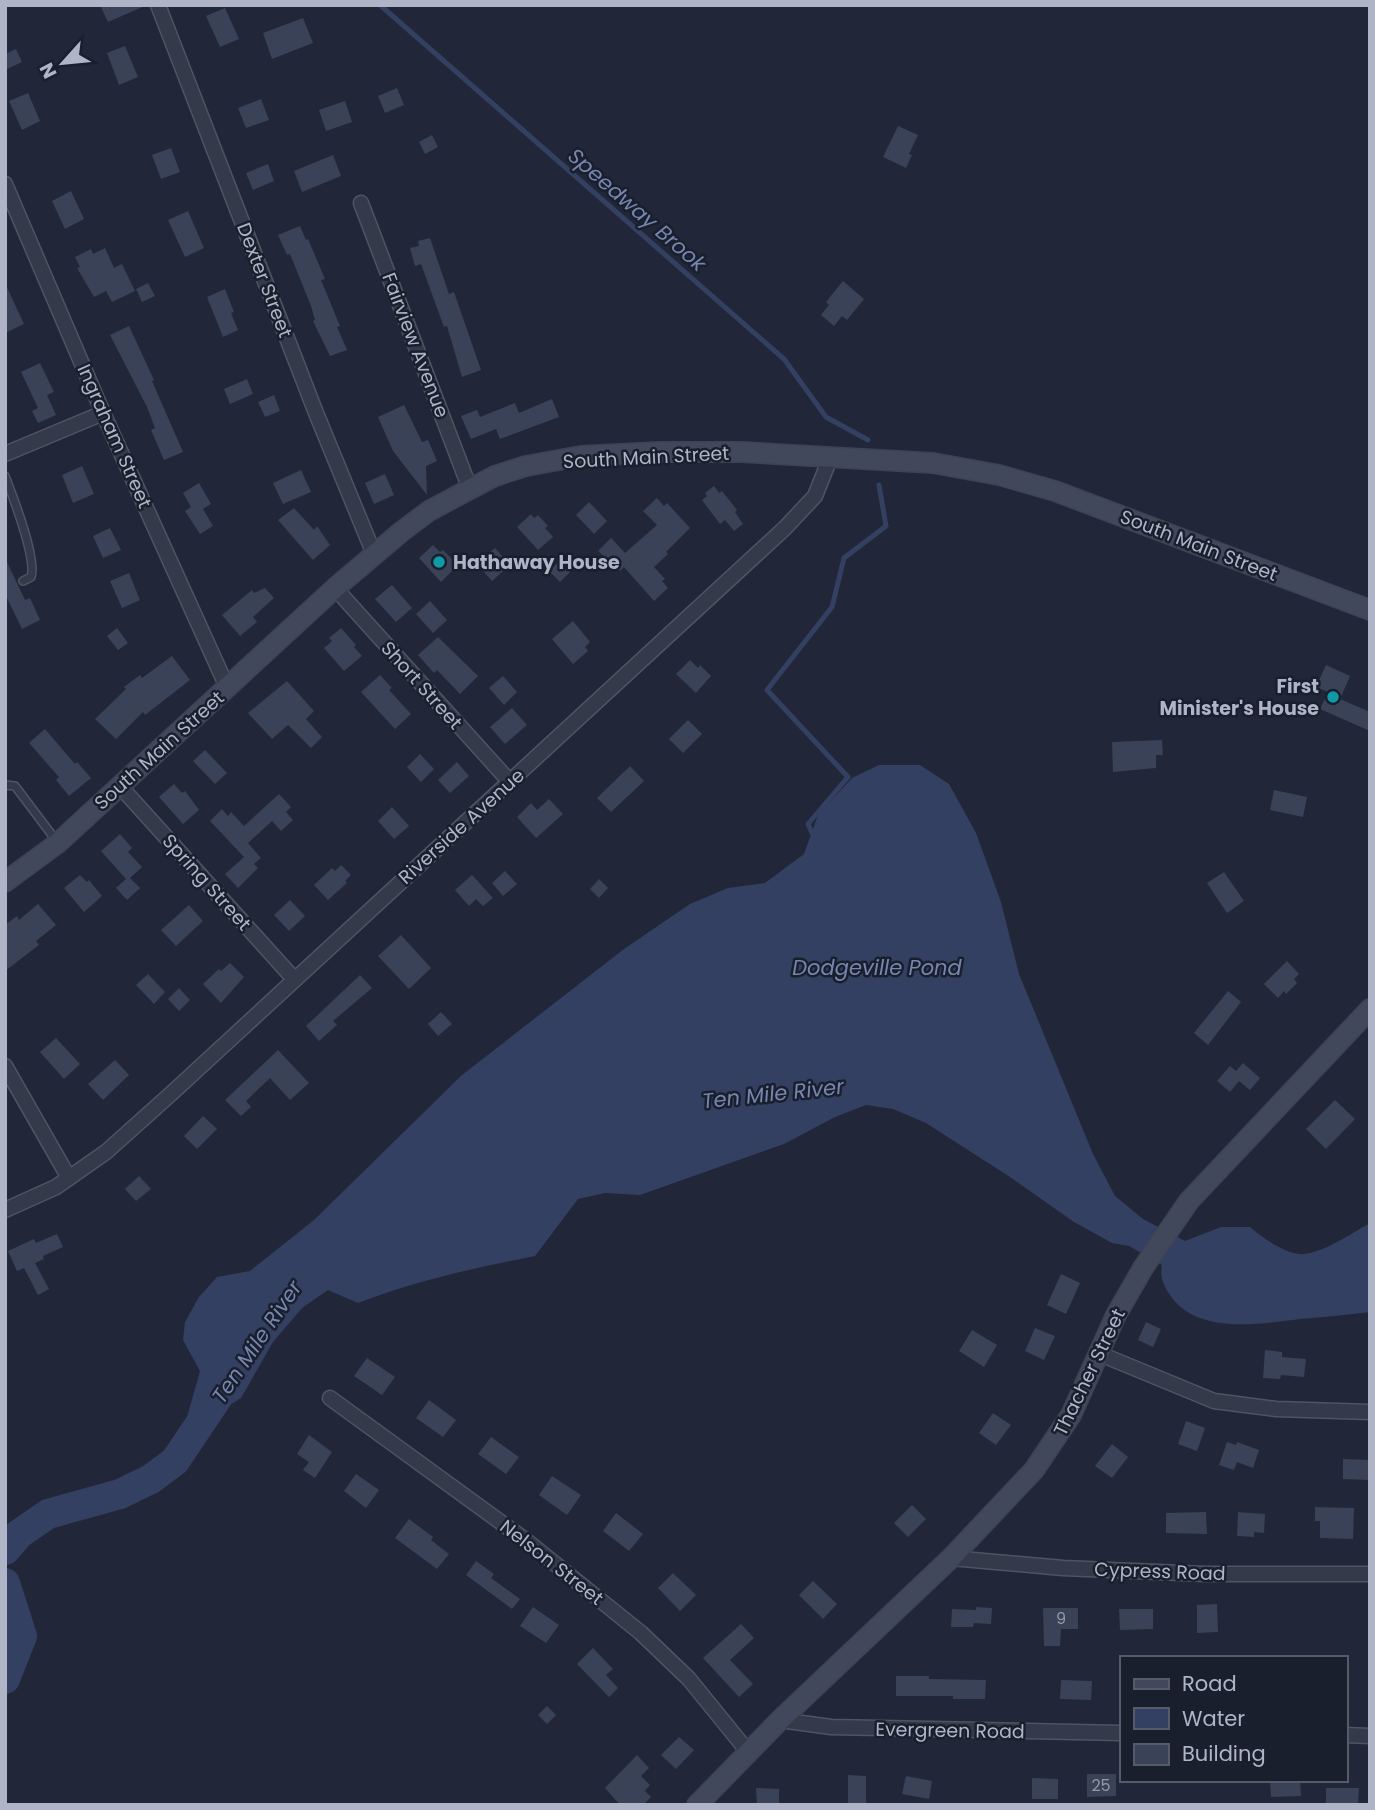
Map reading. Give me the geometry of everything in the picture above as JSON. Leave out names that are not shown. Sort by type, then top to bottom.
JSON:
[{"type":"main road","name":"South Main Street","points":[[5,882],[58,843],[374,554],[429,511],[495,476],[526,466],[581,456],[728,452],[933,463],[1021,482],[1106,510],[1370,610]]},
{"type":"main road","name":"Thacher Street","points":[[697,1805],[780,1720],[951,1558],[1034,1470],[1071,1415],[1116,1315],[1171,1224],[1189,1201],[1370,1009]]},
{"type":"street","name":"Dexter Street","points":[[158,5],[374,554]]},
{"type":"street","name":"Ingraham Street","points":[[5,184],[103,413],[227,688]]},
{"type":"street","name":"Fairview Avenue","points":[[361,203],[470,489]]},
{"type":"street","points":[[5,454],[103,413]]},
{"type":"street","name":"Riverside Avenue","points":[[5,1210],[36,1197],[106,1152],[785,528],[815,496],[831,456]]},
{"type":"street","name":"Short Street","points":[[335,588],[510,782]]},
{"type":"street","name":"Spring Street","points":[[119,785],[294,979]]},
{"type":"street","points":[[5,1066],[69,1178]]},
{"type":"street","points":[[1100,1354],[1214,1401],[1276,1409],[1370,1412]]},
{"type":"street","name":"Nelson Street","points":[[330,1398],[528,1542],[614,1610],[689,1679],[750,1753]]},
{"type":"street","name":"Cypress Road","points":[[951,1558],[1063,1568],[1205,1574],[1370,1574]]},
{"type":"street","name":"Evergreen Road","points":[[780,1720],[831,1727],[1120,1733]]},
{"type":"street","points":[[1347,1735],[1370,1736]]},
{"type":"lane","points":[[5,476],[32,554],[34,569],[31,577],[23,582]]},
{"type":"lane","points":[[5,785],[15,786],[58,843]]},
{"type":"water","name":"Dodgeville Pond","points":[[879,765],[920,765],[949,784],[976,833],[1001,902],[1019,974],[1093,1154],[1115,1196],[1143,1219],[1185,1241],[1221,1227],[1250,1227],[1275,1245],[1297,1254],[1313,1252],[1338,1242],[1370,1223],[1370,1312],[1248,1324],[1230,1324],[1196,1316],[1181,1308],[1168,1291],[1162,1277],[1162,1265],[1129,1246],[1112,1243],[1074,1222],[926,1123],[893,1109],[866,1105],[835,1117],[784,1144],[640,1195],[605,1193],[578,1199],[535,1256],[445,1276],[358,1303],[328,1290],[302,1308],[273,1342],[241,1398],[197,1425],[187,1417],[200,1371],[183,1340],[185,1322],[199,1297],[217,1277],[250,1271],[314,1220],[462,1075],[624,949],[690,904],[728,888],[765,883],[804,854],[818,815],[852,778]]},
{"type":"building","points":[[100,5],[147,5],[108,22]]},
{"type":"building","points":[[225,8],[239,39],[220,47],[206,16]]},
{"type":"building","points":[[303,18],[313,43],[272,59],[263,33]]},
{"type":"building","points":[[125,46],[138,77],[119,85],[107,53]]},
{"type":"building","points":[[16,49],[22,62],[5,70],[5,54]]},
{"type":"building","points":[[397,88],[404,105],[385,113],[378,96]]},
{"type":"building","points":[[28,93],[40,121],[22,130],[9,101]]},
{"type":"building","points":[[261,99],[269,120],[246,128],[238,108]]},
{"type":"building","points":[[345,101],[352,122],[326,131],[319,110]]},
{"type":"building","points":[[898,126],[918,135],[906,168],[883,157]]},
{"type":"building","points":[[432,135],[438,147],[425,154],[419,142]]},
{"type":"building","points":[[171,148],[180,172],[161,179],[152,155]]},
{"type":"building","points":[[333,155],[341,176],[302,192],[294,171]]},
{"type":"building","points":[[268,164],[274,181],[253,190],[246,173]]},
{"type":"building","points":[[71,191],[84,219],[65,229],[52,201]]},
{"type":"building","points":[[188,211],[204,248],[185,257],[168,220]]},
{"type":"building","points":[[300,226],[325,279],[321,280],[347,350],[330,356],[313,321],[315,320],[311,306],[290,254],[287,255],[278,235]]},
{"type":"building","points":[[430,238],[449,294],[454,292],[481,370],[462,377],[447,326],[444,327],[421,264],[415,266],[410,248],[419,246],[418,241]]},
{"type":"building","points":[[105,248],[114,268],[122,264],[135,291],[112,302],[106,291],[94,297],[77,268],[80,267],[75,257],[91,249],[93,254]]},
{"type":"building","points":[[843,281],[864,299],[847,320],[842,316],[834,326],[821,315],[829,305],[826,302]]},
{"type":"building","points":[[5,283],[24,324],[5,333]]},
{"type":"building","points":[[148,283],[155,296],[142,302],[136,289]]},
{"type":"building","points":[[225,289],[238,330],[223,337],[207,297]]},
{"type":"building","points":[[129,326],[183,452],[164,460],[151,430],[155,428],[147,407],[110,335]]},
{"type":"building","points":[[40,363],[54,392],[47,395],[56,415],[38,423],[32,411],[38,408],[21,372]]},
{"type":"building","points":[[247,379],[253,394],[230,404],[224,389]]},
{"type":"building","points":[[274,395],[280,411],[265,417],[258,402]]},
{"type":"building","points":[[552,399],[559,417],[500,439],[496,429],[471,439],[461,416],[477,410],[480,417],[515,403],[519,413]]},
{"type":"building","points":[[404,405],[422,442],[428,440],[437,461],[426,466],[427,495],[393,451],[378,417]]},
{"type":"building","points":[[82,466],[94,494],[73,503],[62,475]]},
{"type":"building","points":[[301,470],[311,492],[283,504],[273,483]]},
{"type":"building","points":[[385,474],[394,495],[374,504],[365,483]]},
{"type":"building","points":[[199,483],[211,504],[203,509],[213,526],[200,534],[185,511],[191,507],[183,493]]},
{"type":"building","points":[[714,486],[719,493],[722,491],[737,510],[735,512],[743,524],[734,531],[725,520],[720,524],[702,500],[707,496],[705,493]]},
{"type":"building","points":[[657,498],[664,506],[667,503],[690,528],[654,567],[665,579],[662,581],[668,588],[654,601],[624,567],[620,571],[598,551],[611,538],[625,553],[657,525],[643,511]]},
{"type":"building","points":[[589,502],[607,521],[594,534],[576,515]]},
{"type":"building","points":[[294,508],[314,530],[317,526],[330,545],[313,560],[278,520]]},
{"type":"building","points":[[531,514],[534,518],[538,515],[553,537],[538,550],[517,527]]},
{"type":"building","points":[[110,528],[121,550],[103,558],[93,536]]},
{"type":"building","name":"Hathaway House","points":[[433,545],[440,552],[443,550],[458,565],[441,582],[419,558]]},
{"type":"building","points":[[495,548],[510,565],[492,581],[477,564]]},
{"type":"building","points":[[5,558],[25,600],[30,598],[40,620],[22,629],[5,594]]},
{"type":"building","points":[[561,560],[571,571],[560,582],[549,571]]},
{"type":"building","points":[[129,573],[140,600],[122,608],[110,581]]},
{"type":"building","points":[[392,585],[412,608],[396,622],[375,599]]},
{"type":"building","points":[[265,588],[274,598],[253,617],[257,622],[240,636],[222,615],[252,590],[254,593]]},
{"type":"building","points":[[430,601],[447,620],[433,633],[416,614]]},
{"type":"building","points":[[573,621],[590,642],[585,647],[588,651],[573,664],[552,639]]},
{"type":"building","points":[[117,628],[128,643],[118,650],[107,636]]},
{"type":"building","points":[[341,628],[362,656],[344,671],[324,648],[332,641],[329,638]]},
{"type":"building","points":[[438,637],[478,676],[460,694],[437,670],[434,673],[418,655]]},
{"type":"building","points":[[172,656],[190,680],[145,715],[143,712],[116,739],[95,719],[126,689],[124,687],[140,675],[142,678]]},
{"type":"building","points":[[690,660],[711,676],[696,693],[676,674]]},
{"type":"building","name":"First Minister's House","points":[[1326,665],[1350,676],[1340,699],[1370,712],[1370,731],[1320,709],[1328,692],[1316,687]]},
{"type":"building","points":[[380,675],[392,688],[389,690],[411,714],[395,729],[361,692]]},
{"type":"building","points":[[503,676],[517,692],[504,705],[489,688]]},
{"type":"building","points":[[287,681],[314,711],[306,719],[322,737],[311,748],[288,725],[272,739],[248,713]]},
{"type":"building","points":[[512,708],[527,725],[505,744],[490,727]]},
{"type":"building","points":[[688,720],[702,734],[683,753],[669,739]]},
{"type":"building","points":[[45,729],[91,778],[69,796],[56,780],[59,777],[29,743]]},
{"type":"building","points":[[1162,740],[1163,755],[1156,755],[1156,768],[1113,772],[1112,742]]},
{"type":"building","points":[[205,750],[227,773],[215,784],[193,761]]},
{"type":"building","points":[[420,754],[434,769],[421,782],[407,767]]},
{"type":"building","points":[[457,762],[469,776],[450,793],[438,780]]},
{"type":"building","points":[[630,766],[644,781],[611,812],[597,798]]},
{"type":"building","points":[[174,784],[182,793],[185,791],[199,810],[183,824],[159,797]]},
{"type":"building","points":[[1274,790],[1307,797],[1303,817],[1270,810]]},
{"type":"building","points":[[279,794],[291,807],[286,812],[293,820],[281,831],[272,821],[248,843],[261,858],[254,864],[258,868],[238,888],[225,874],[244,857],[210,821],[222,809],[228,816],[231,812],[244,826]]},
{"type":"building","points":[[549,799],[563,814],[536,838],[517,817],[531,803],[537,810]]},
{"type":"building","points":[[392,807],[409,826],[394,839],[378,821]]},
{"type":"building","points":[[120,834],[132,848],[128,852],[142,867],[130,878],[140,888],[127,900],[116,888],[126,879],[101,851]]},
{"type":"building","points":[[341,865],[351,875],[345,881],[347,883],[328,900],[314,885],[332,868],[335,871]]},
{"type":"building","points":[[505,871],[517,884],[503,896],[492,883]]},
{"type":"building","points":[[1224,872],[1244,901],[1227,913],[1207,883]]},
{"type":"building","points":[[80,875],[87,882],[89,880],[102,896],[84,912],[64,888]]},
{"type":"building","points":[[472,875],[493,898],[483,906],[476,899],[469,906],[455,890]]},
{"type":"building","points":[[599,879],[608,888],[599,898],[590,889]]},
{"type":"building","points":[[290,900],[305,916],[289,931],[274,915]]},
{"type":"building","points":[[38,904],[56,925],[36,941],[39,945],[5,971],[5,925],[17,916],[19,920]]},
{"type":"building","points":[[189,905],[203,921],[176,946],[161,930]]},
{"type":"building","points":[[401,935],[431,968],[409,989],[378,956]]},
{"type":"building","points":[[1287,961],[1299,974],[1294,979],[1297,983],[1278,998],[1264,984]]},
{"type":"building","points":[[230,963],[244,977],[221,1003],[203,984]]},
{"type":"building","points":[[148,974],[165,992],[154,1004],[136,985]]},
{"type":"building","points":[[360,975],[372,988],[333,1021],[337,1025],[319,1041],[306,1026]]},
{"type":"building","points":[[179,988],[190,1000],[179,1011],[168,999]]},
{"type":"building","points":[[1228,991],[1241,1002],[1208,1045],[1194,1033]]},
{"type":"building","points":[[441,1012],[452,1024],[438,1036],[428,1024]]},
{"type":"building","points":[[56,1038],[80,1064],[64,1079],[40,1052]]},
{"type":"building","points":[[278,1050],[309,1083],[290,1100],[270,1078],[246,1101],[251,1107],[241,1116],[225,1100]]},
{"type":"building","points":[[115,1060],[129,1075],[103,1100],[88,1084]]},
{"type":"building","points":[[1243,1063],[1260,1078],[1250,1090],[1239,1081],[1230,1092],[1217,1081],[1230,1066],[1236,1071]]},
{"type":"building","points":[[1335,1100],[1355,1119],[1326,1149],[1306,1129]]},
{"type":"building","points":[[203,1116],[217,1129],[197,1149],[184,1136]]},
{"type":"building","points":[[139,1176],[151,1189],[136,1201],[125,1189]]},
{"type":"building","points":[[57,1234],[63,1247],[43,1256],[44,1259],[35,1263],[49,1289],[38,1295],[24,1268],[17,1271],[8,1251],[34,1239],[36,1243]]},
{"type":"building","points":[[1061,1274],[1080,1283],[1066,1314],[1047,1305]]},
{"type":"building","points":[[1146,1322],[1161,1329],[1153,1347],[1138,1340]]},
{"type":"building","points":[[1035,1328],[1055,1336],[1044,1360],[1025,1351]]},
{"type":"building","points":[[972,1330],[997,1345],[984,1367],[959,1351]]},
{"type":"building","points":[[1265,1350],[1282,1352],[1282,1357],[1306,1359],[1304,1377],[1281,1375],[1280,1379],[1263,1378]]},
{"type":"building","points":[[367,1358],[395,1377],[382,1395],[354,1376]]},
{"type":"building","points":[[429,1400],[456,1420],[443,1437],[416,1418]]},
{"type":"building","points":[[993,1413],[1011,1425],[996,1445],[979,1433]]},
{"type":"building","points":[[1186,1421],[1205,1428],[1197,1451],[1178,1444]]},
{"type":"building","points":[[309,1435],[332,1452],[315,1478],[303,1470],[309,1462],[297,1454]]},
{"type":"building","points":[[491,1437],[519,1457],[506,1474],[478,1454]]},
{"type":"building","points":[[1227,1442],[1236,1445],[1237,1442],[1259,1450],[1253,1468],[1237,1462],[1234,1470],[1219,1465]]},
{"type":"building","points":[[1112,1444],[1128,1457],[1112,1478],[1095,1466]]},
{"type":"building","points":[[1343,1459],[1370,1460],[1370,1480],[1343,1479]]},
{"type":"building","points":[[356,1474],[379,1490],[366,1508],[344,1491]]},
{"type":"building","points":[[552,1476],[581,1495],[567,1515],[539,1495]]},
{"type":"building","points":[[912,1505],[926,1519],[908,1537],[894,1523]]},
{"type":"building","points":[[1315,1507],[1354,1508],[1353,1539],[1320,1538],[1320,1521],[1315,1521]]},
{"type":"building","points":[[1206,1512],[1207,1534],[1166,1533],[1166,1513]]},
{"type":"building","points":[[1238,1512],[1265,1514],[1264,1533],[1254,1532],[1254,1537],[1237,1536]]},
{"type":"building","points":[[616,1513],[643,1534],[629,1551],[603,1531]]},
{"type":"building","points":[[409,1519],[433,1537],[431,1540],[449,1554],[437,1569],[395,1538]]},
{"type":"building","points":[[476,1561],[494,1574],[491,1578],[520,1599],[512,1609],[466,1575]]},
{"type":"building","points":[[673,1573],[696,1595],[680,1611],[658,1588]]},
{"type":"building","points":[[813,1581],[837,1604],[823,1619],[799,1595]]},
{"type":"building","points":[[1217,1604],[1218,1632],[1197,1633],[1197,1605]]},
{"type":"building","points":[[533,1607],[559,1625],[546,1643],[520,1626]]},
{"type":"building","points":[[976,1607],[992,1608],[991,1624],[974,1623],[973,1627],[951,1627],[952,1609],[976,1610]]},
{"type":"building","points":[[1043,1608],[1078,1608],[1078,1629],[1061,1629],[1060,1646],[1044,1646]]},
{"type":"building","points":[[1119,1609],[1153,1609],[1153,1629],[1120,1630]]},
{"type":"building","points":[[741,1624],[754,1638],[730,1660],[753,1684],[739,1697],[703,1658]]},
{"type":"building","points":[[593,1648],[613,1669],[606,1675],[618,1688],[609,1697],[577,1664]]},
{"type":"building","points":[[896,1676],[986,1680],[985,1699],[896,1696]]},
{"type":"building","points":[[1061,1680],[1092,1681],[1091,1700],[1060,1699]]},
{"type":"building","points":[[547,1706],[556,1715],[547,1724],[538,1715]]},
{"type":"building","points":[[679,1737],[694,1750],[676,1769],[661,1755]]},
{"type":"building","points":[[637,1755],[649,1768],[641,1776],[650,1785],[645,1791],[651,1797],[643,1805],[620,1805],[605,1788]]},
{"type":"building","points":[[1087,1774],[1116,1774],[1116,1796],[1087,1797]]},
{"type":"building","points":[[848,1775],[866,1776],[866,1805],[848,1805]]},
{"type":"building","points":[[906,1776],[932,1781],[929,1799],[902,1794]]},
{"type":"building","points":[[1032,1778],[1058,1779],[1058,1799],[1032,1799]]},
{"type":"building","points":[[1270,1782],[1300,1782],[1301,1796],[1271,1797]]},
{"type":"building","points":[[756,1788],[779,1789],[779,1805],[757,1805]]},
{"type":"building","points":[[1326,1788],[1359,1788],[1358,1805],[1326,1805]]},
{"type":"waterway","name":"Speedway Brook","points":[[380,5],[784,359],[826,417],[868,440]]},
{"type":"waterway","name":"Speedway Brook","points":[[814,837],[808,824],[848,777],[767,690],[832,607],[844,558],[886,526],[879,485]]},
{"type":"waterway","name":"Ten Mile River","points":[[5,1550],[19,1534],[48,1514],[120,1494],[151,1479],[175,1461],[222,1391]]},
{"type":"waterway","name":"Ten Mile River","points":[[5,1583],[22,1636],[5,1679]]},
{"type":"place","name":"Hathaway House","points":[[439,562]]},
{"type":"place","name":"First Minister's House","points":[[1333,697]]}]
